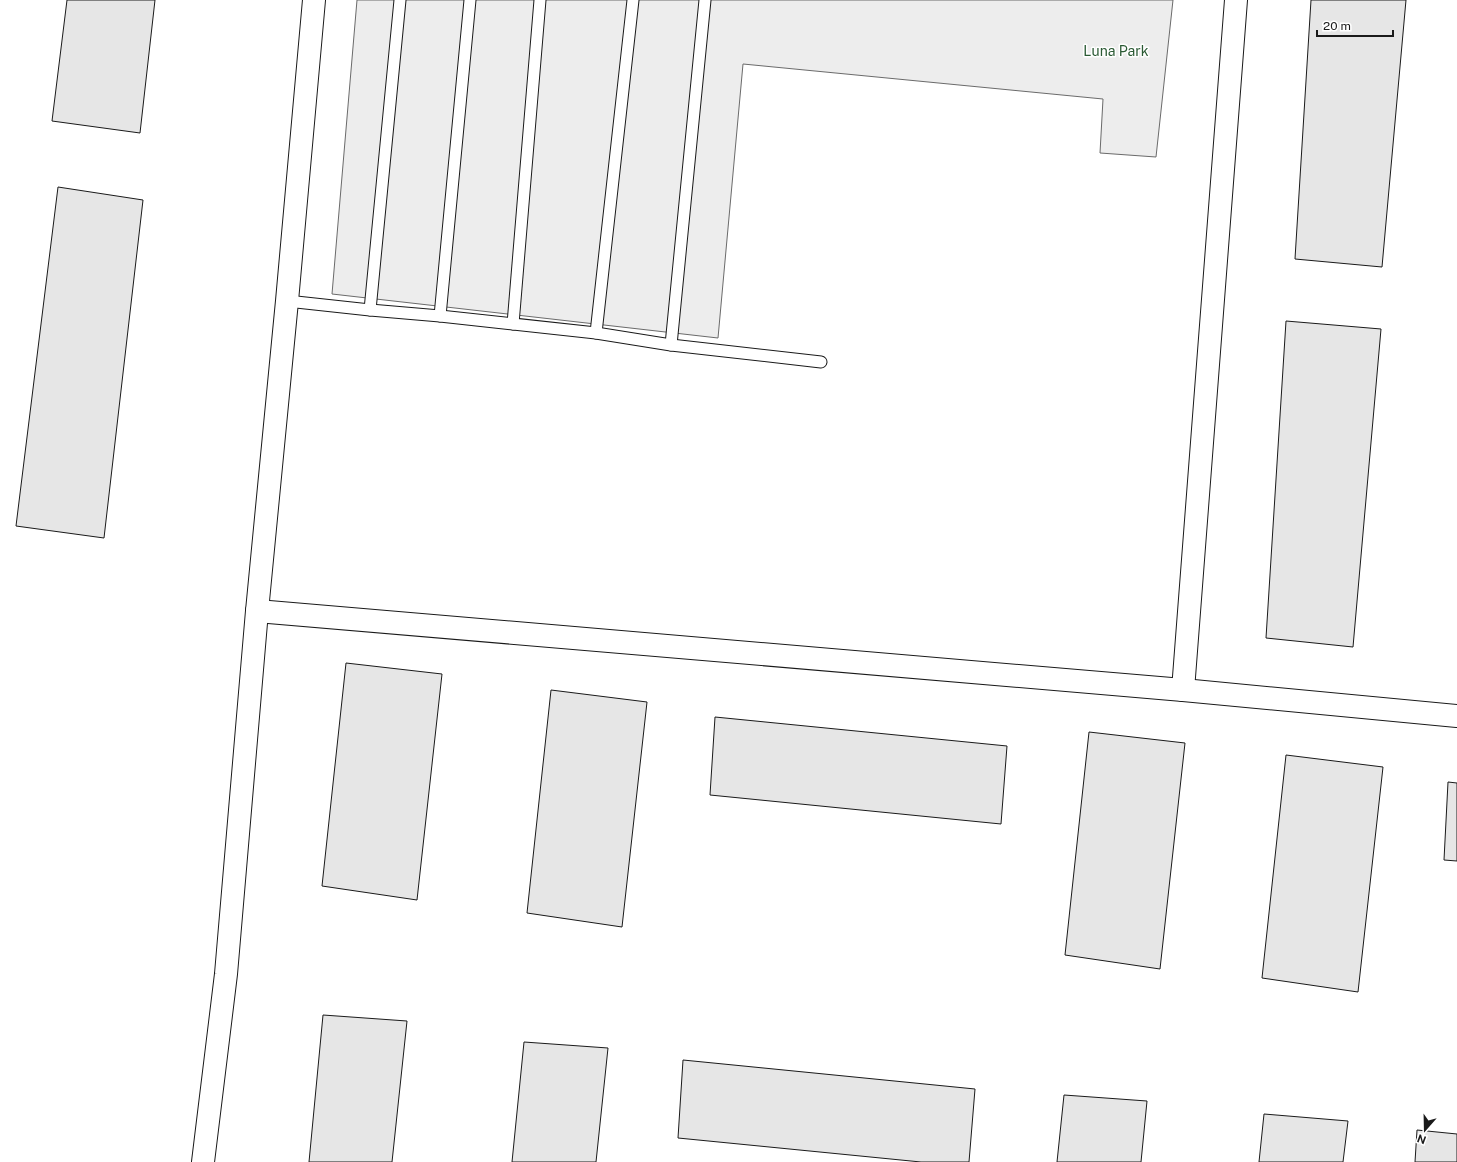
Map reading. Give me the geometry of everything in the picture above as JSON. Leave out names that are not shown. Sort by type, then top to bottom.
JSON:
[{"type":"street","points":[[203,1162],[226,974],[257,610],[314,0]]},
{"type":"street","points":[[1183,690],[1236,0]]},
{"type":"street","points":[[257,610],[1183,690],[1457,716]]},
{"type":"lane","points":[[370,310],[400,0]]},
{"type":"lane","points":[[440,316],[470,0]]},
{"type":"lane","points":[[513,324],[540,0]]},
{"type":"lane","points":[[596,333],[633,0]]},
{"type":"lane","points":[[671,345],[705,0]]},
{"type":"lane","points":[[287,301],[596,333],[671,345],[821,362]]},
{"type":"shaded area","points":[[357,0],[1173,0],[1156,157],[1100,153],[1103,99],[743,64],[718,338],[332,294]]},
{"type":"building","points":[[67,0],[155,0],[140,133],[52,121]]},
{"type":"building","points":[[1311,0],[1406,0],[1382,267],[1295,259]]},
{"type":"building","points":[[58,187],[143,200],[104,538],[16,526]]},
{"type":"building","points":[[1286,321],[1381,329],[1353,647],[1266,638]]},
{"type":"building","points":[[346,663],[442,674],[417,900],[322,886]]},
{"type":"building","points":[[551,690],[647,702],[622,927],[527,913]]},
{"type":"building","points":[[715,717],[1007,746],[1001,824],[710,795]]},
{"type":"building","points":[[1089,732],[1185,743],[1160,969],[1065,955]]},
{"type":"building","points":[[1286,755],[1383,767],[1358,992],[1262,978]]},
{"type":"building","points":[[1448,782],[1457,783],[1457,861],[1444,860]]},
{"type":"building","points":[[323,1015],[407,1021],[392,1162],[309,1162]]},
{"type":"building","points":[[524,1042],[608,1048],[596,1162],[512,1162]]},
{"type":"building","points":[[683,1060],[975,1089],[969,1162],[921,1162],[678,1138]]},
{"type":"building","points":[[1064,1095],[1147,1101],[1141,1162],[1057,1162]]},
{"type":"building","points":[[1264,1114],[1348,1121],[1343,1162],[1259,1162]]},
{"type":"building","points":[[1417,1130],[1457,1134],[1457,1162],[1415,1162]]},
{"type":"park label","name":"Luna Park","points":[[1116,51]]}]
